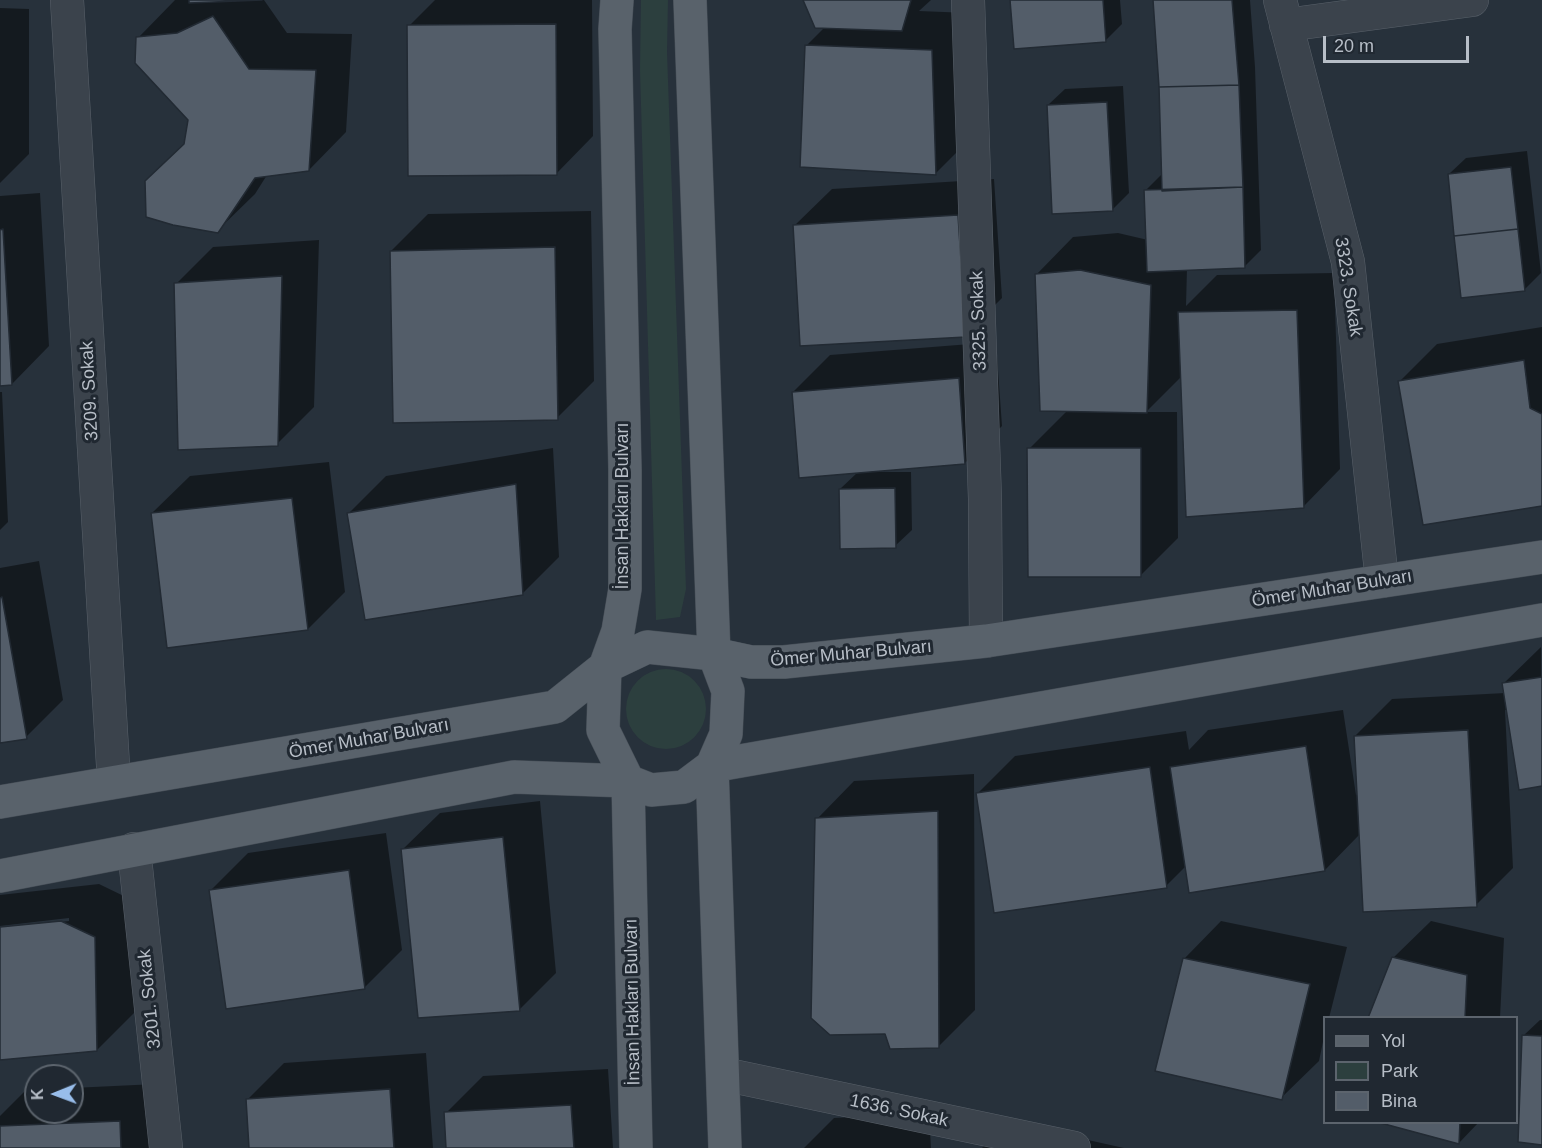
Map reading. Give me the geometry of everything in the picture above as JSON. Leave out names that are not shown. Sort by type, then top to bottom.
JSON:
[{"type":"main road","name":"İnsan Hakları Bulvarı","points":[[617,0],[615,28],[625,589],[618,631],[605,667],[603,730],[628,781],[636,1148]]},
{"type":"main road","points":[[690,0],[714,654],[728,691],[726,734],[712,766],[724,1148]]},
{"type":"main road","name":"Ömer Muhar Bulvarı","points":[[0,802],[555,707],[605,667],[647,647],[714,654],[751,662],[784,662],[986,641],[1542,557]]},
{"type":"main road","points":[[0,876],[514,777],[628,781],[651,790],[684,787],[712,766],[1542,620]]},
{"type":"street","name":"3209. Sokak","points":[[67,0],[114,782]]},
{"type":"street","name":"3325. Sokak","points":[[968,0],[985,499],[986,641]]},
{"type":"street","points":[[1283,13],[1472,0]]},
{"type":"street","name":"3323. Sokak","points":[[1283,13],[1348,261],[1382,581]]},
{"type":"street","name":"3201. Sokak","points":[[134,849],[166,1148]]},
{"type":"street","name":"1636. Sokak","points":[[723,1074],[1074,1148]]},
{"type":"green space","points":[[641,0],[668,0],[667,52],[686,589],[680,617],[656,620],[640,70]]},
{"type":"green space","points":[[666,669],[681,672],[694,681],[703,694],[706,709],[703,724],[694,737],[681,746],[666,749],[651,746],[638,737],[629,724],[626,709],[629,694],[638,681],[651,672]]},
{"type":"building","points":[[189,0],[262,0],[189,3]]},
{"type":"building","points":[[803,0],[911,0],[902,31],[815,28]]},
{"type":"building","points":[[1010,0],[1103,0],[1106,42],[1014,49]]},
{"type":"building","points":[[1153,0],[1232,0],[1239,85],[1159,87]]},
{"type":"building","points":[[213,16],[249,69],[316,70],[309,171],[255,178],[218,233],[173,225],[146,217],[145,181],[184,144],[188,120],[135,63],[136,37],[177,33]]},
{"type":"building","points":[[556,24],[557,175],[408,176],[407,25]]},
{"type":"building","points":[[805,45],[932,50],[936,175],[800,167]]},
{"type":"building","points":[[1239,85],[1243,187],[1162,191],[1159,87]]},
{"type":"building","points":[[1107,102],[1113,211],[1052,214],[1047,105]]},
{"type":"building","points":[[1511,167],[1518,229],[1454,236],[1448,174]]},
{"type":"building","points":[[1243,187],[1245,268],[1147,272],[1144,190]]},
{"type":"building","points":[[958,215],[966,337],[800,346],[793,225]]},
{"type":"building","points":[[3,229],[12,385],[0,386],[0,230]]},
{"type":"building","points":[[1518,229],[1525,291],[1461,298],[1454,236]]},
{"type":"building","points":[[555,247],[558,420],[393,423],[390,251]]},
{"type":"building","points":[[1080,270],[1151,285],[1147,413],[1040,411],[1035,274]]},
{"type":"building","points":[[282,276],[278,446],[178,450],[174,283]]},
{"type":"building","points":[[1297,310],[1304,508],[1186,517],[1178,312]]},
{"type":"building","points":[[1524,360],[1530,408],[1542,414],[1542,506],[1423,525],[1398,381]]},
{"type":"building","points":[[959,378],[965,464],[799,478],[792,392]]},
{"type":"building","points":[[1027,448],[1141,448],[1141,577],[1028,577]]},
{"type":"building","points":[[516,484],[523,595],[365,620],[347,513]]},
{"type":"building","points":[[895,488],[896,548],[840,549],[839,489]]},
{"type":"building","points":[[292,498],[308,630],[167,648],[151,513]]},
{"type":"building","points":[[2,597],[27,739],[0,743],[0,598]]},
{"type":"building","points":[[1542,677],[1542,786],[1519,790],[1502,683]]},
{"type":"building","points":[[1468,730],[1477,907],[1363,912],[1354,736]]},
{"type":"building","points":[[1306,746],[1325,871],[1189,893],[1170,767]]},
{"type":"building","points":[[1150,767],[1167,888],[994,913],[976,793]]},
{"type":"building","points":[[938,811],[939,1048],[890,1049],[885,1034],[830,1035],[811,1018],[815,818]]},
{"type":"building","points":[[503,837],[520,1011],[418,1018],[401,849]]},
{"type":"building","points":[[349,870],[365,989],[226,1009],[209,890]]},
{"type":"building","points":[[61,921],[95,937],[97,1051],[0,1060],[0,927]]},
{"type":"building","points":[[1392,957],[1467,975],[1465,1016],[1369,1016]]},
{"type":"building","points":[[1183,958],[1310,984],[1282,1100],[1155,1071]]},
{"type":"building","points":[[1522,1035],[1542,1036],[1542,1145],[1518,1142]]},
{"type":"building","points":[[390,1089],[394,1148],[249,1148],[246,1099]]},
{"type":"building","points":[[571,1105],[574,1148],[446,1148],[444,1112]]},
{"type":"building","points":[[120,1121],[121,1148],[0,1148],[0,1126]]},
{"type":"building","points":[[1384,1124],[1460,1124],[1459,1144]]}]
